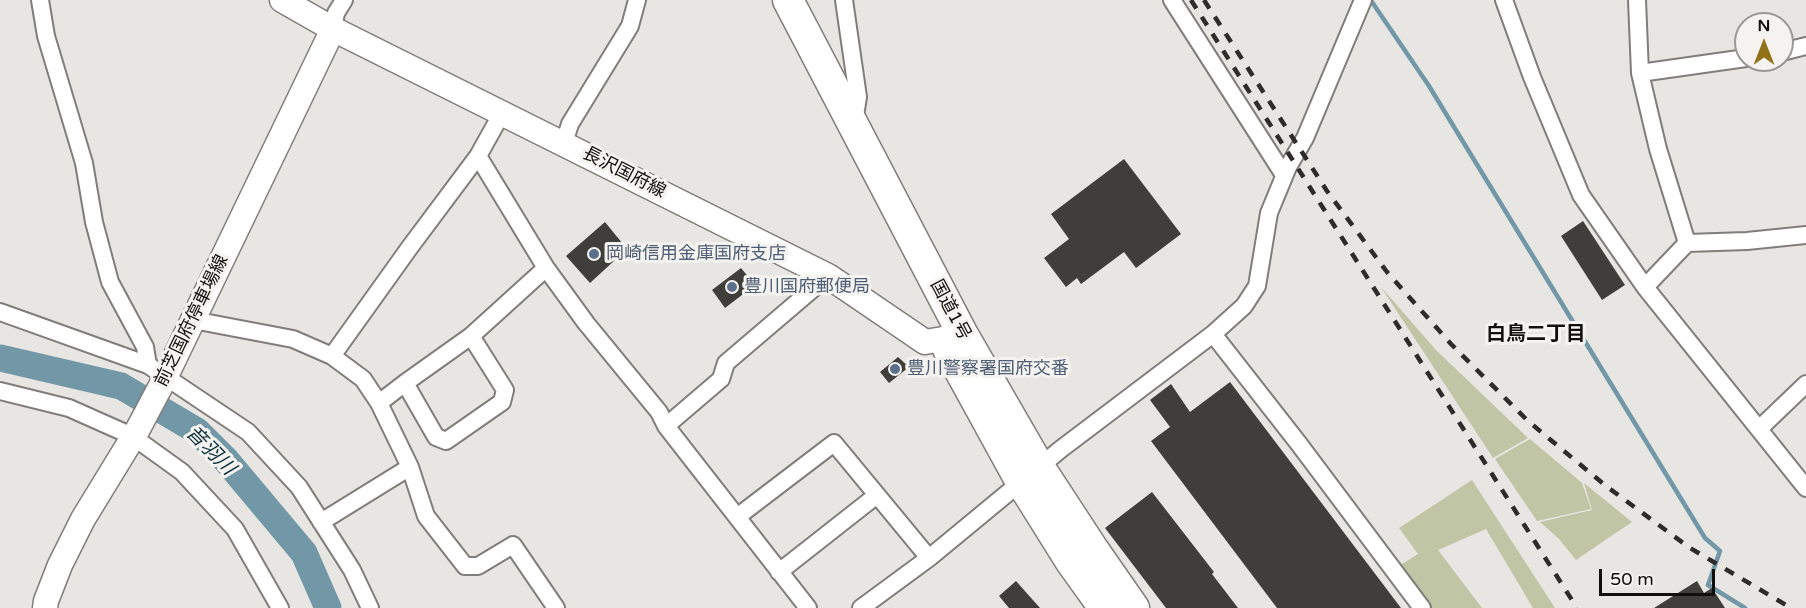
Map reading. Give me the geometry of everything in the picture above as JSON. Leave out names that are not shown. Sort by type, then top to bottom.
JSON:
[{"type":"highway","name":"国道1号","points":[[765,0],[1031,475],[1071,562],[1104,608]]},
{"type":"highway","name":"国道1号","points":[[788,0],[853,126],[952,336]]},
{"type":"highway","name":"国道1号","points":[[1031,475],[1134,608]]},
{"type":"main road","name":"長沢国府線","points":[[282,0],[333,29],[828,276],[925,342],[952,336]]},
{"type":"main road","name":"前芝国府停車場線","points":[[45,608],[60,566],[82,519],[135,433],[156,372],[193,320],[333,29]]},
{"type":"street","points":[[40,0],[46,36],[84,163],[94,222],[110,282],[156,372]]},
{"type":"street","points":[[333,29],[336,13],[344,0]]},
{"type":"street","points":[[564,143],[570,124],[630,26],[637,0]]},
{"type":"street","points":[[844,0],[858,97],[853,126]]},
{"type":"street","points":[[1172,0],[1284,175]]},
{"type":"street","points":[[861,608],[929,558],[1061,449],[1213,334],[1244,306],[1257,286],[1269,213],[1284,175],[1305,138],[1363,0]]},
{"type":"street","points":[[1504,0],[1532,77],[1581,195],[1645,287],[1806,488]]},
{"type":"street","points":[[1637,0],[1640,73],[1658,149],[1687,243]]},
{"type":"street","points":[[1640,73],[1734,60]]},
{"type":"street","points":[[332,356],[478,156],[502,113]]},
{"type":"street","points":[[478,156],[546,268],[586,323],[659,412],[666,426],[808,608]]},
{"type":"street","points":[[1645,287],[1687,243],[1806,236]]},
{"type":"street","points":[[379,403],[471,336],[546,268]]},
{"type":"street","points":[[666,426],[721,379],[726,363],[828,276]]},
{"type":"street","points":[[0,312],[156,372],[184,388],[248,432],[299,488],[352,570],[370,608]]},
{"type":"street","points":[[193,320],[293,339],[332,356],[363,379],[379,403],[410,466],[426,516],[465,566],[478,566],[513,545],[556,608]]},
{"type":"street","points":[[1213,334],[1422,608]]},
{"type":"street","points":[[405,383],[436,437],[446,441],[456,435],[502,402],[505,390],[471,336]]},
{"type":"street","points":[[1759,429],[1806,384]]},
{"type":"street","points":[[0,391],[69,408],[135,433],[182,472],[235,529],[280,608]]},
{"type":"street","points":[[737,517],[834,443],[929,558]]},
{"type":"street","points":[[321,522],[410,466]]},
{"type":"street","points":[[779,572],[877,495]]},
{"type":"green space","points":[[1381,287],[1436,350],[1528,438],[1493,458]]},
{"type":"green space","points":[[1530,439],[1582,483],[1591,509],[1537,521],[1495,459]]},
{"type":"green space","points":[[1472,480],[1555,608],[1533,608],[1486,529],[1438,550],[1482,608],[1430,608],[1397,567],[1418,554],[1399,528]]},
{"type":"green space","points":[[1584,483],[1632,522],[1576,560],[1559,539],[1540,522],[1592,510]]},
{"type":"building","points":[[1124,159],[1181,234],[1136,268],[1124,252],[1081,284],[1077,278],[1066,287],[1044,258],[1069,239],[1051,214]]},
{"type":"building","points":[[1583,221],[1625,285],[1602,300],[1561,236]]},
{"type":"building","points":[[605,222],[627,249],[590,283],[566,256]]},
{"type":"building","points":[[741,268],[755,285],[725,308],[712,290]]},
{"type":"building","points":[[898,357],[909,367],[889,383],[880,372]]},
{"type":"building","points":[[1230,382],[1401,608],[1277,608],[1151,441],[1170,427],[1150,400],[1171,384],[1190,412]]},
{"type":"building","points":[[1152,492],[1214,572],[1212,574],[1238,608],[1166,608],[1105,528]]},
{"type":"building","points":[[1016,581],[1040,608],[1009,608],[999,596]]},
{"type":"building","points":[[1697,581],[1704,593],[1712,588],[1725,608],[1654,608]]},
{"type":"waterway","points":[[1372,2],[1429,86],[1705,538],[1720,551],[1708,585],[1745,608]]},
{"type":"waterway","name":"音羽川","points":[[0,358],[121,386],[197,431],[226,460],[304,553],[328,608]]},
{"type":"railway","points":[[1191,0],[1577,608]]},
{"type":"railway","points":[[1204,0],[1327,191],[1387,272],[1451,344],[1528,421],[1606,486],[1690,548],[1791,608]]},
{"type":"place","name":"岡崎信用金庫国府支店","points":[[594,254]]},
{"type":"place","name":"豊川国府郵便局","points":[[732,287]]},
{"type":"place","name":"豊川警察署国府交番","points":[[895,369]]},
{"type":"district","name":"白鳥二丁目","points":[[1536,335]]}]
